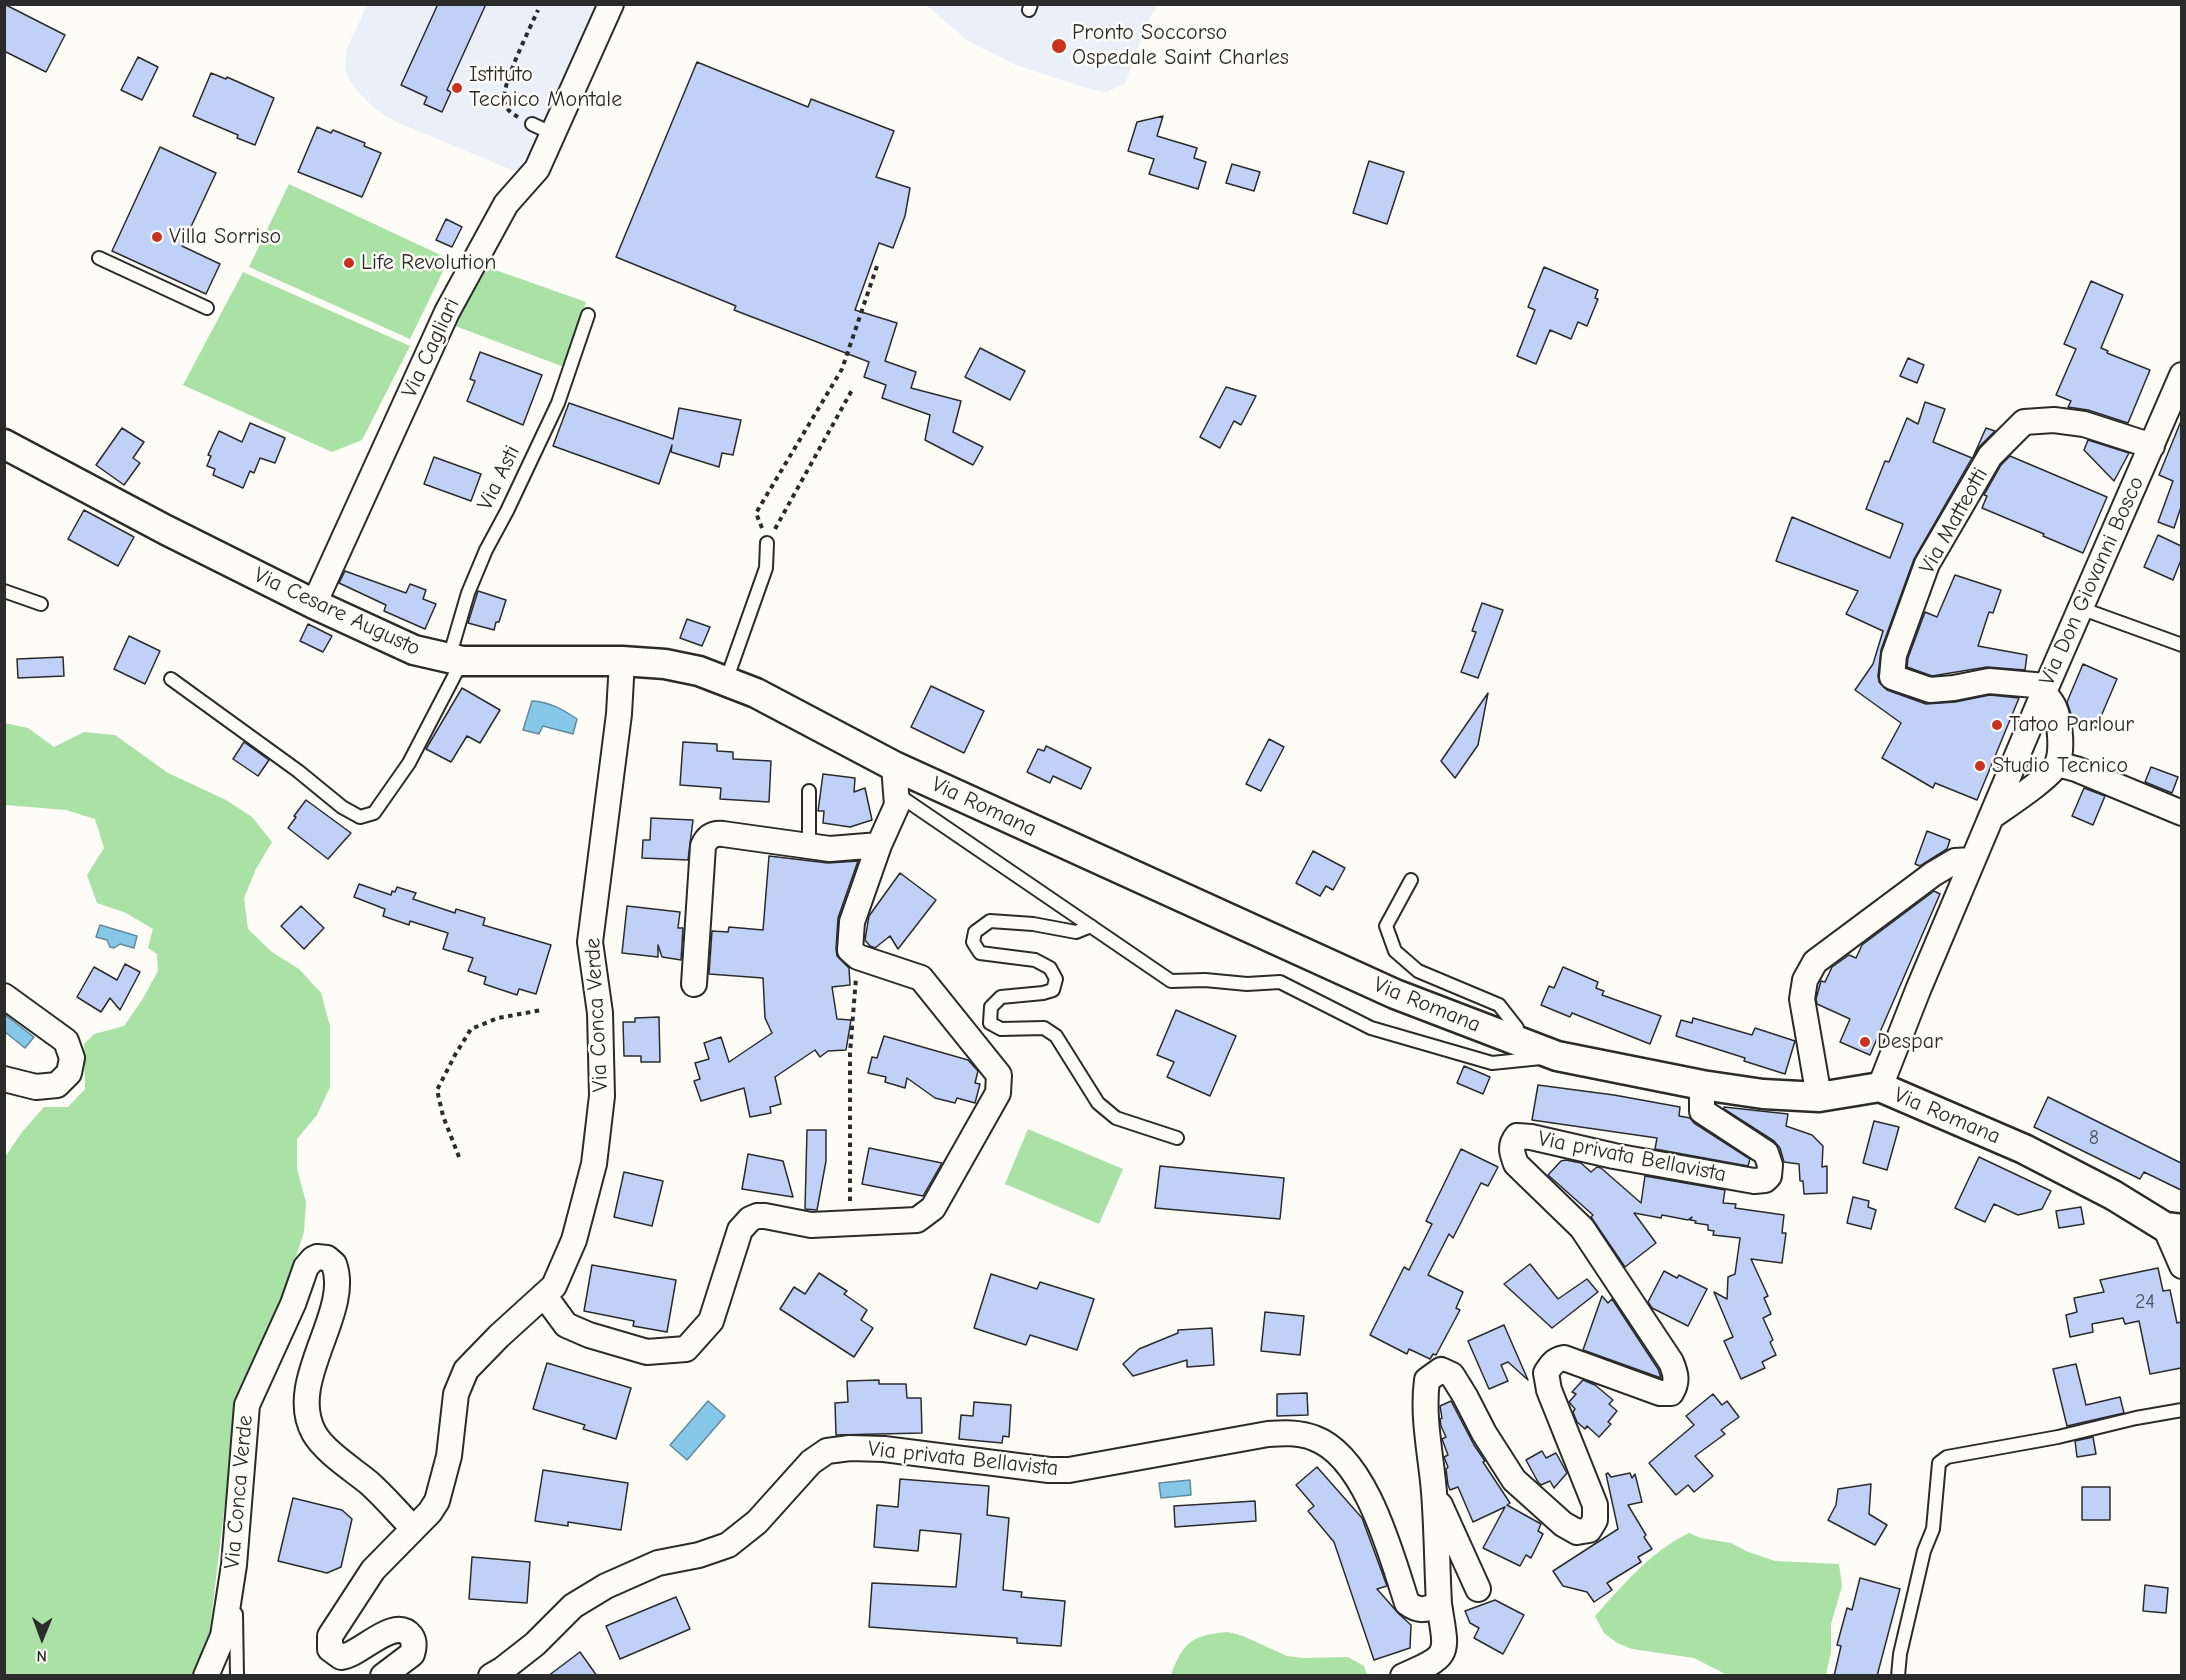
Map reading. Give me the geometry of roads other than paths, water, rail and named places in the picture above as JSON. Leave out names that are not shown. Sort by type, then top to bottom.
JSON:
[{"type":"street","name":"Via Cagliari","points":[[314,604],[447,312],[506,204],[537,169],[542,129],[611,4]]},
{"type":"street","name":"Via Don Giovanni Bosco","points":[[1880,1087],[1972,860],[2181,375]]},
{"type":"street","name":"Via Matteotti","points":[[2045,689],[1989,681],[1929,690],[1892,677],[1894,655],[1927,564],[1990,456],[2024,422],[2054,420],[2084,424],[2152,446]]},
{"type":"street","name":"Via Cesare Augusto","points":[[4,444],[166,530],[314,604],[414,650],[456,659],[664,663],[699,671]]},
{"type":"street","name":"Via Conca Verde","points":[[383,1676],[412,1654],[414,1649],[412,1639],[405,1631],[389,1632],[346,1656],[337,1656],[333,1653],[328,1641],[373,1570],[430,1512],[437,1501],[449,1456],[456,1394],[466,1370],[499,1336],[554,1286],[574,1240],[594,1164],[602,1096],[600,1013],[590,942],[619,714],[622,661]]},
{"type":"street","name":"Via Romana","points":[[699,671],[756,693],[894,766],[1395,994],[1517,1041],[1557,1056],[1702,1085],[1763,1094],[1819,1097],[1880,1087],[2024,1149],[2173,1228]]},
{"type":"street","points":[[1991,817],[2031,788],[2057,764],[2060,745],[2059,725],[2054,707],[2045,689]]},
{"type":"street","points":[[2057,764],[2076,769],[2180,809]]},
{"type":"street","points":[[544,1295],[566,1325],[589,1335],[647,1352],[686,1349],[711,1321],[740,1230],[750,1219],[765,1216],[811,1225],[917,1220],[933,1209],[998,1093],[999,1075],[921,978],[869,960],[850,950],[852,922],[879,845],[897,805],[894,766]]},
{"type":"street","points":[[694,984],[703,846],[708,838],[718,833],[830,849],[879,845]]},
{"type":"street","points":[[1819,1097],[1802,999],[1805,980],[1815,962],[1933,874],[1955,861],[1972,860]]},
{"type":"street","points":[[4,996],[66,1041],[72,1058],[69,1074],[57,1085],[36,1087],[4,1079]]},
{"type":"street","name":"Via privata Bellavista","points":[[1403,1676],[1434,1662],[1443,1653],[1444,1638],[1439,1604],[1434,1492],[1425,1395],[1427,1380],[1441,1370],[1452,1375],[1484,1433],[1514,1480],[1563,1524],[1577,1532],[1589,1530],[1594,1520],[1594,1505],[1549,1390],[1546,1373],[1552,1364],[1564,1358],[1660,1394],[1671,1393],[1676,1385],[1676,1375],[1671,1362],[1582,1228],[1516,1164],[1512,1143],[1517,1136],[1531,1137],[1614,1156],[1764,1180],[1769,1176],[1770,1165],[1766,1153],[1702,1111],[1702,1085]]},
{"type":"street","points":[[2173,1228],[2181,1266]]},
{"type":"street","name":"Via Conca Verde","points":[[207,1676],[223,1636],[234,1565],[247,1405],[293,1304],[306,1266],[317,1257],[327,1258],[334,1264],[338,1291],[311,1380],[307,1398],[309,1418],[315,1434],[387,1500],[413,1528]]},
{"type":"street","name":"Via privata Bellavista","points":[[492,1676],[535,1644],[573,1606],[606,1586],[658,1563],[699,1555],[728,1545],[757,1522],[811,1462],[826,1451],[850,1448],[884,1449],[1049,1470],[1068,1470],[1268,1434],[1291,1432],[1314,1438],[1334,1449],[1351,1466],[1377,1518],[1407,1603],[1416,1610],[1428,1609],[1439,1604]]},
{"type":"street","name":"Via privata Bellavista","points":[[1434,1492],[1478,1589]]},
{"type":"lane","points":[[99,258],[207,309]]},
{"type":"lane","name":"Via Asti","points":[[171,680],[298,771],[342,807],[360,817],[374,813],[396,784],[431,723],[456,659],[468,593],[486,550],[558,404],[588,315]]},
{"type":"lane","points":[[726,681],[766,568],[767,543]]},
{"type":"lane","points":[[4,591],[41,603]]},
{"type":"lane","points":[[2080,608],[2181,645]]},
{"type":"lane","points":[[808,791],[809,846]]},
{"type":"lane","points":[[896,794],[1171,981],[1205,980],[1247,984],[1280,982],[1371,1028],[1492,1063],[1557,1056]]},
{"type":"lane","points":[[1411,879],[1386,926],[1395,951],[1418,971],[1499,1005],[1517,1028],[1517,1041]]},
{"type":"lane","points":[[1091,926],[1076,932],[1033,924],[990,921],[975,932],[973,942],[980,953],[1035,960],[1050,968],[1056,979],[1053,990],[1001,997],[990,1007],[990,1023],[1001,1029],[1044,1028],[1056,1036],[1098,1103],[1116,1118],[1177,1138]]},
{"type":"lane","points":[[1898,1676],[1900,1654],[1924,1551],[1933,1529],[1939,1463],[1947,1457],[2058,1437],[2136,1418],[2181,1410]]},
{"type":"lane","points":[[234,1565],[237,1676]]},
{"type":"water","points":[[532,701],[556,707],[577,719],[573,734],[543,726],[539,734],[523,730]]},
{"type":"water","points":[[100,925],[137,936],[134,948],[120,944],[114,948],[110,947],[107,940],[96,937]]},
{"type":"water","points":[[5,1015],[34,1037],[25,1048],[5,1032]]},
{"type":"water","points":[[708,1401],[725,1416],[687,1460],[670,1445]]},
{"type":"water","points":[[1190,1480],[1191,1495],[1161,1498],[1159,1483]]},
{"type":"place","name":"Pronto Soccorso Ospedale Saint Charles","points":[[1059,46]]},
{"type":"place","name":"Istituto Tecnico Montale","points":[[457,88]]},
{"type":"place","name":"Villa Sorriso","points":[[157,237]]},
{"type":"place","name":"Life Revolution","points":[[349,263]]},
{"type":"place","name":"Tatoo Parlour","points":[[1997,725]]},
{"type":"place","name":"Studio Tecnico","points":[[1980,766]]},
{"type":"place","name":"Despar","points":[[1865,1042]]}]
